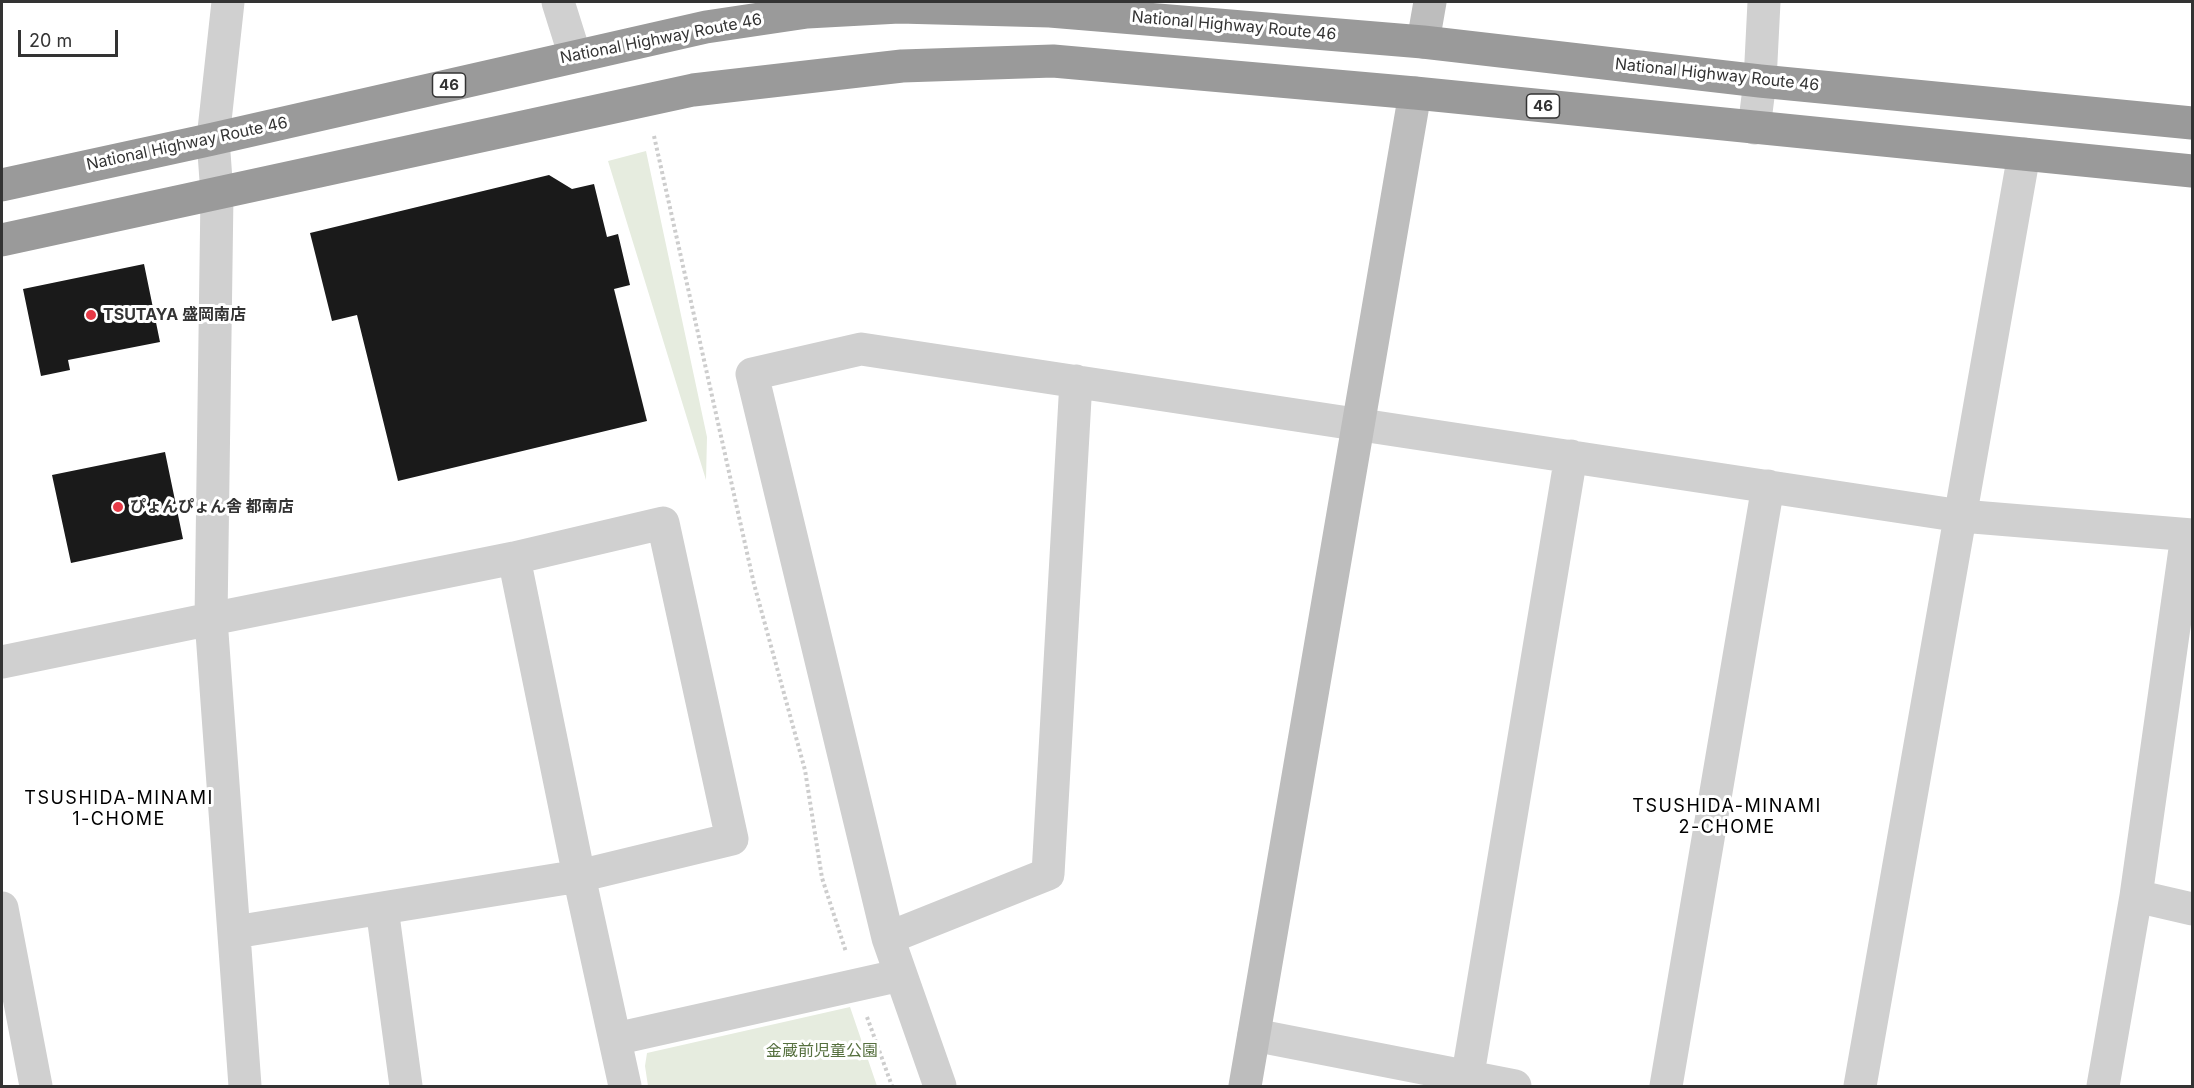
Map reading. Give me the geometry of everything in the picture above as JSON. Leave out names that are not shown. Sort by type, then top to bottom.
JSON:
[{"type":"highway","name":"National Highway Route 46","points":[[2,185],[706,27],[807,12],[899,7],[1050,11],[1423,42],[1760,81],[2193,123]]},
{"type":"highway","name":"46","points":[[2,240],[693,90],[892,66],[1053,61],[1415,93],[2193,171]]},
{"type":"street","points":[[228,2],[213,139],[217,194],[211,619],[246,1086]]},
{"type":"street","points":[[558,2],[575,56]]},
{"type":"street","points":[[1423,42],[1430,2]]},
{"type":"street","points":[[1754,128],[1760,81],[1764,2]]},
{"type":"street","points":[[1245,1086],[1415,93]]},
{"type":"street","points":[[1860,1086],[2024,154]]},
{"type":"street","points":[[940,1086],[888,938],[752,374],[861,349],[1961,516],[2190,535],[2136,896],[2103,1086]]},
{"type":"street","points":[[888,938],[1048,874],[1076,381]]},
{"type":"street","points":[[1466,1082],[1571,456]]},
{"type":"street","points":[[1666,1086],[1768,486]]},
{"type":"street","points":[[2,662],[514,558],[663,523],[732,839],[579,876],[235,932]]},
{"type":"street","points":[[514,558],[579,876],[625,1086]]},
{"type":"street","points":[[2136,896],[2193,909]]},
{"type":"street","points":[[2,908],[36,1086]]},
{"type":"street","points":[[382,908],[406,1086]]},
{"type":"street","points":[[615,1039],[901,975]]},
{"type":"street","points":[[1254,1035],[1466,1082],[1515,1086]]},
{"type":"path","points":[[654,136],[754,584],[805,771],[822,878],[892,1086]]},
{"type":"green space","points":[[646,151],[707,437],[706,480],[608,161]]},
{"type":"green space","name":"金蔵前児童公園","points":[[850,1007],[877,1086],[648,1086],[645,1066],[647,1053]]},
{"type":"building","points":[[549,175],[572,189],[594,184],[607,237],[618,234],[630,285],[614,289],[647,421],[398,481],[357,315],[332,321],[310,233]]},
{"type":"building","name":"TSUTAYA 盛岡南店","points":[[144,264],[160,342],[68,360],[70,370],[41,376],[23,289]]},
{"type":"building","name":"ぴょんぴょん舎 都南店","points":[[165,452],[183,539],[71,563],[52,475]]},
{"type":"place","name":"TSUTAYA 盛岡南店","points":[[91,315]]},
{"type":"place","name":"ぴょんぴょん舎 都南店","points":[[118,507]]},
{"type":"district","name":"TSUSHIDA-MINAMI 1-CHOME","points":[[119,809]]},
{"type":"district","name":"TSUSHIDA-MINAMI 2-CHOME","points":[[1727,817]]}]
